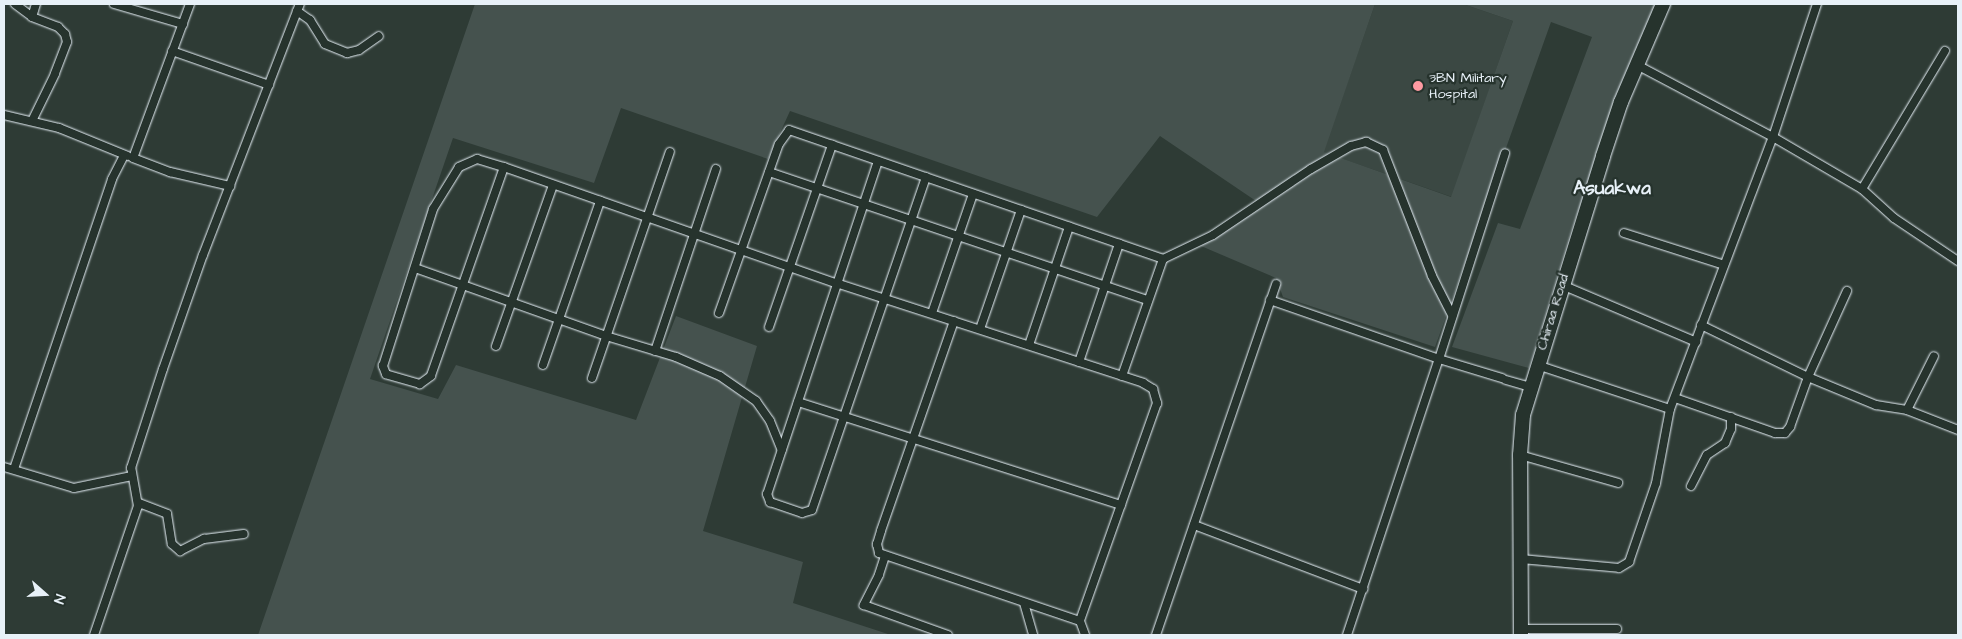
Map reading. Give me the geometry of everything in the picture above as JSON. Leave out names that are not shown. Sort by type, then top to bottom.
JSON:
[{"type":"highway","name":"Chiraa Road","points":[[1521,632],[1520,455],[1523,415],[1530,387],[1600,164],[1637,65],[1663,4]]},
{"type":"street","points":[[15,4],[32,17],[58,27],[65,34],[67,42],[56,74],[32,120]]},
{"type":"street","points":[[32,17],[36,4]]},
{"type":"street","points":[[114,4],[183,24]]},
{"type":"street","points":[[133,158],[190,4]]},
{"type":"street","points":[[1521,559],[1625,566],[1656,483],[1670,408],[1773,136],[1817,4]]},
{"type":"street","points":[[94,635],[139,503],[131,468],[163,369],[298,7],[310,20],[325,44],[347,53],[359,50],[379,36]]},
{"type":"street","points":[[172,51],[269,85]]},
{"type":"street","points":[[1862,189],[1945,51]]},
{"type":"street","points":[[1637,65],[1773,136],[1862,189],[1894,218],[1958,261]]},
{"type":"street","points":[[4,115],[32,120],[170,172],[230,186]]},
{"type":"street","points":[[719,313],[779,144],[789,130],[1163,259],[1214,235],[1311,169],[1352,146],[1366,142],[1383,150],[1432,276],[1452,315]]},
{"type":"street","points":[[769,327],[832,145]]},
{"type":"street","points":[[592,378],[670,152]]},
{"type":"street","points":[[1348,635],[1506,152]]},
{"type":"street","points":[[14,469],[112,179],[124,155]]},
{"type":"street","points":[[504,167],[432,376],[420,384],[386,374],[383,366],[433,209],[459,167],[478,159],[504,167],[836,283],[1122,376],[1153,389],[1157,403],[1080,621],[1085,635]]},
{"type":"street","points":[[878,160],[836,283],[767,499],[808,514],[926,177]]},
{"type":"street","points":[[655,351],[716,169]]},
{"type":"street","points":[[769,172],[1148,300]]},
{"type":"street","points":[[496,346],[553,185]]},
{"type":"street","points":[[932,313],[973,194]]},
{"type":"street","points":[[543,365],[600,201]]},
{"type":"street","points":[[980,330],[1021,210]]},
{"type":"street","points":[[1028,346],[1070,227]]},
{"type":"street","points":[[1624,233],[1724,265]]},
{"type":"street","points":[[1079,362],[1118,244]]},
{"type":"street","points":[[1122,376],[1163,259]]},
{"type":"street","points":[[414,268],[606,336],[655,351],[720,376],[756,401],[770,421],[782,450]]},
{"type":"street","points":[[1156,635],[1276,284]]},
{"type":"street","points":[[1562,286],[1696,342]]},
{"type":"street","points":[[1675,398],[1775,433],[1785,433],[1790,427],[1808,377],[1847,291]]},
{"type":"street","points":[[1270,300],[1439,359],[1530,387]]},
{"type":"street","points":[[954,321],[877,544],[879,553],[1080,621]]},
{"type":"street","points":[[1701,325],[1808,377],[1876,405],[1907,410],[1958,430]]},
{"type":"street","points":[[1907,410],[1934,356]]},
{"type":"street","points":[[1537,365],[1670,408]]},
{"type":"street","points":[[798,402],[843,418],[1121,505]]},
{"type":"street","points":[[1691,486],[1707,455],[1725,443],[1731,429],[1730,417]]},
{"type":"street","points":[[1520,455],[1618,483]]},
{"type":"street","points":[[4,467],[74,488],[132,476]]},
{"type":"street","points":[[139,503],[167,514],[172,544],[180,551],[204,539],[244,534]]},
{"type":"street","points":[[1194,525],[1363,589]]},
{"type":"street","points":[[884,556],[879,575],[864,605],[948,635]]},
{"type":"street","points":[[1024,602],[1033,635]]},
{"type":"street","points":[[1521,632],[1616,629]]},
{"type":"shaded area","points":[[475,4],[1375,4],[1324,152],[1451,197],[1513,21],[1463,4],[1658,4],[1632,58],[1571,231],[1529,368],[1452,347],[1498,223],[1520,229],[1592,37],[1551,22],[1435,347],[1283,297],[1276,278],[1201,246],[1256,201],[1160,136],[1097,217],[790,111],[768,159],[621,108],[594,183],[453,138],[370,379],[438,399],[456,365],[636,420],[676,316],[757,346],[703,531],[803,562],[793,603],[891,635],[258,635]]},
{"type":"shaded area","name":"3BN Military Hospital","points":[[1375,4],[1463,4],[1513,21],[1452,197],[1323,152]]},
{"type":"place","name":"3BN Military Hospital","points":[[1418,86]]},
{"type":"district","name":"Asuakwa","points":[[1612,189]]}]
